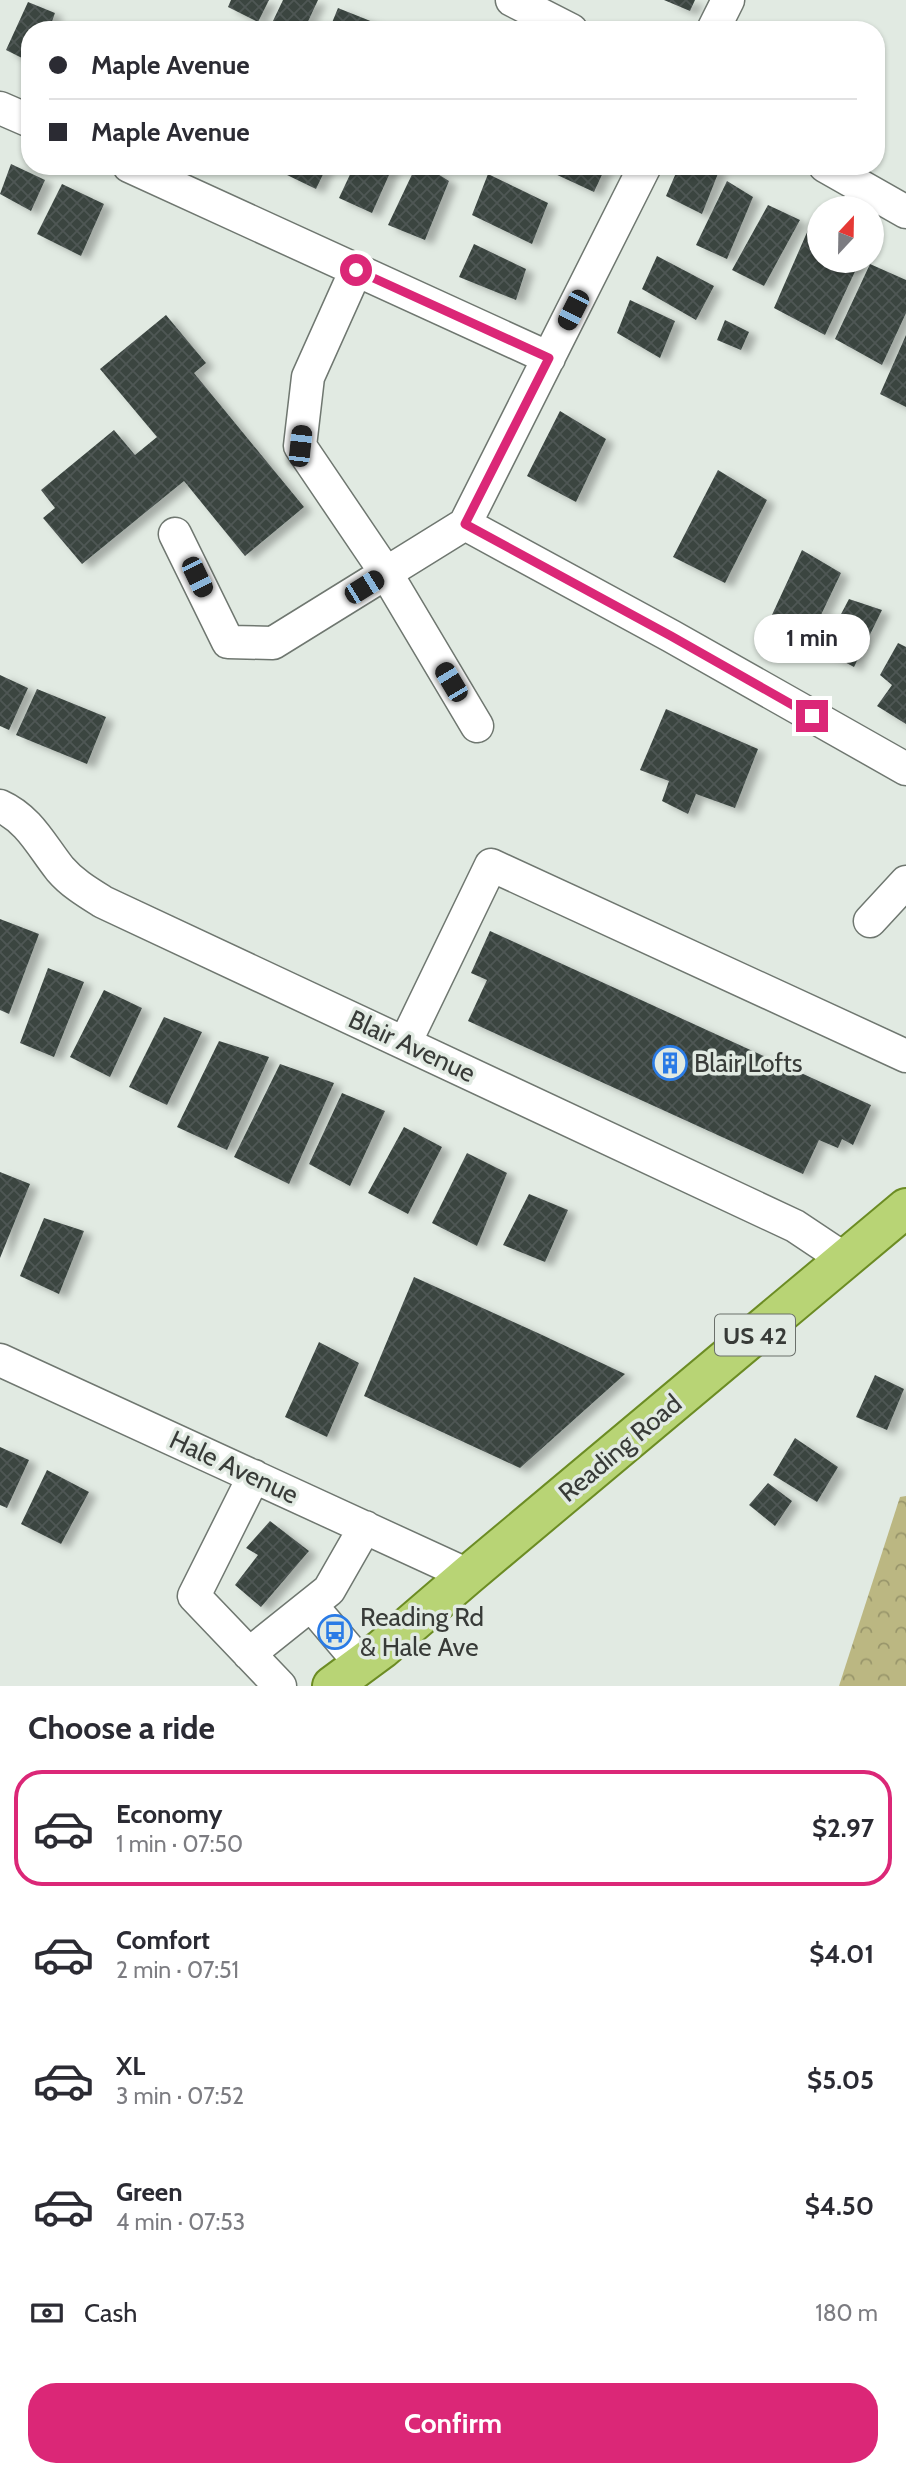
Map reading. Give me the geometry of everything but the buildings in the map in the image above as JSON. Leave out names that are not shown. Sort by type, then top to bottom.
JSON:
[{"type":"main road","name":"Reading Road","points":[[347,1675],[846,1260],[901,1220]]},
{"type":"street","points":[[512,0],[553,21]]},
{"type":"street","points":[[718,21],[728,0]]},
{"type":"street","points":[[0,108],[21,117]]},
{"type":"street","points":[[149,175],[549,358]]},
{"type":"street","points":[[176,534],[228,642],[273,643],[465,524],[640,175]]},
{"type":"street","points":[[841,175],[906,212]]},
{"type":"street","points":[[356,270],[307,377],[300,446],[386,573],[477,726]]},
{"type":"street","points":[[465,524],[671,636],[906,769]]},
{"type":"street","name":"Blair Avenue","points":[[0,806],[33,830],[60,869],[77,886],[103,902],[795,1226],[846,1260]]},
{"type":"street","points":[[405,1043],[491,866],[906,1056]]},
{"type":"street","points":[[870,921],[906,882]]},
{"type":"street","name":"Hale Avenue","points":[[0,1360],[468,1574]]},
{"type":"street","points":[[254,1476],[194,1596],[280,1686]]},
{"type":"street","points":[[249,1654],[329,1590],[365,1527]]},
{"type":"street","points":[[311,1605],[347,1675]]},
{"type":"green space","points":[[906,1496],[906,1686],[839,1686],[900,1497]]},
{"type":"place","name":"Blair Lofts","points":[[670,1063]]},
{"type":"place","name":"Reading Rd & Hale Ave","points":[[335,1632]]},
{"type":"route","points":[[356,270],[549,358],[465,524],[812,716]]}]
